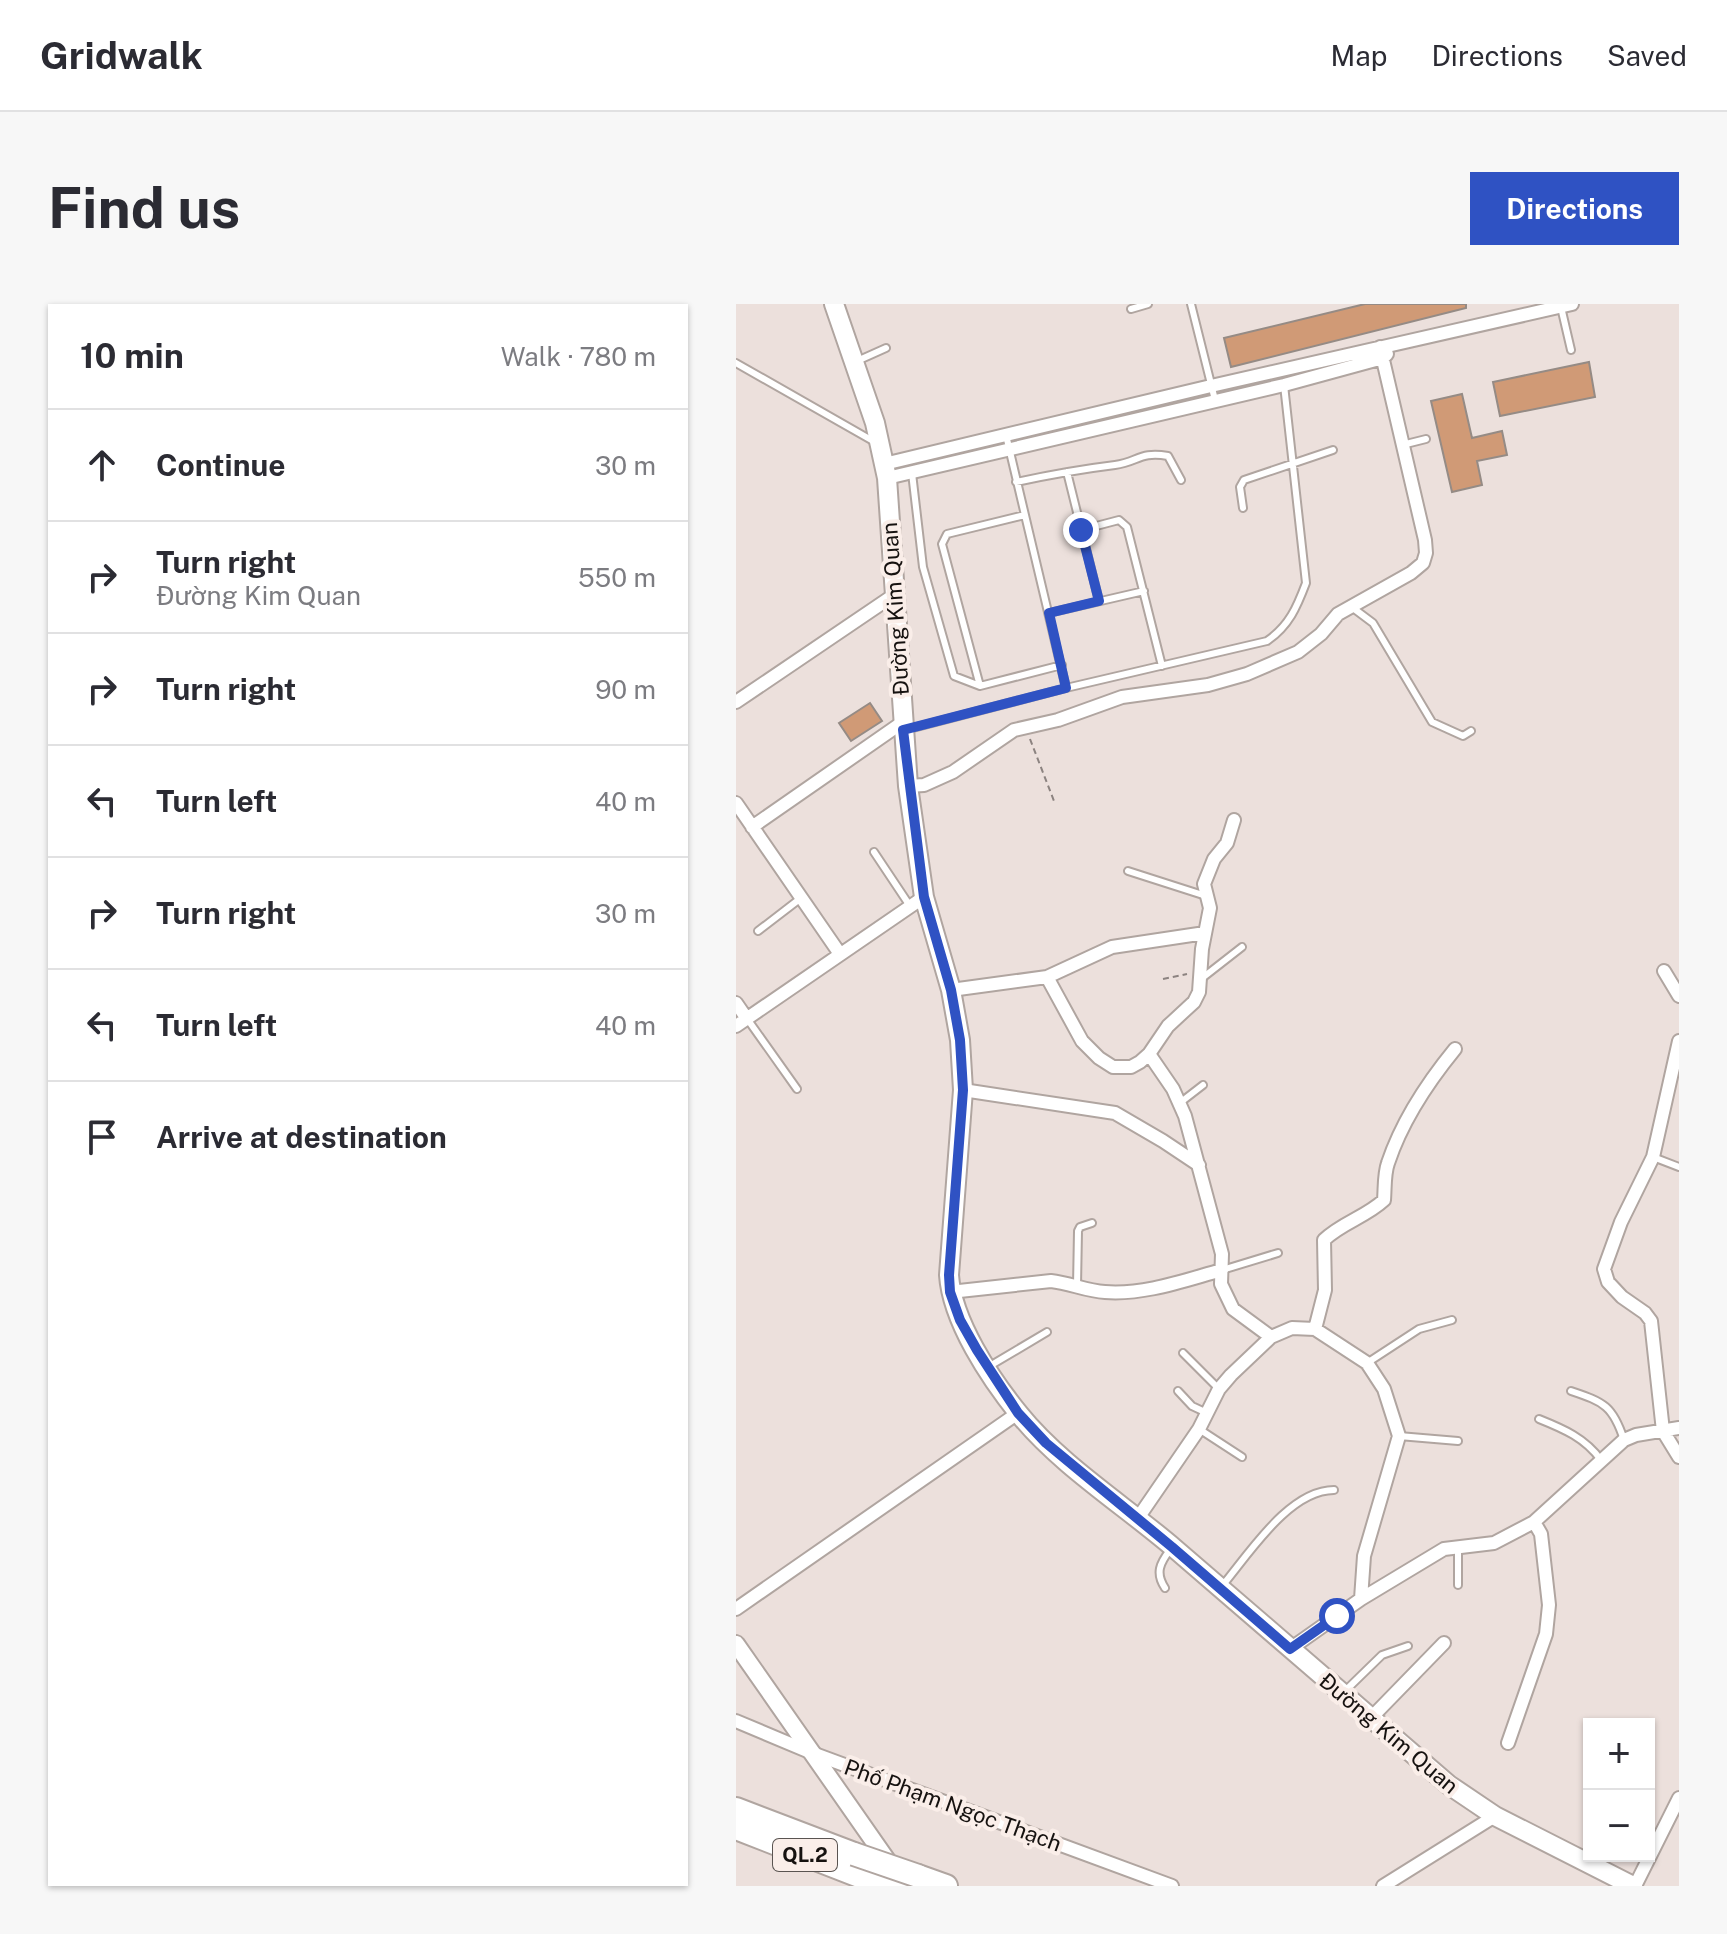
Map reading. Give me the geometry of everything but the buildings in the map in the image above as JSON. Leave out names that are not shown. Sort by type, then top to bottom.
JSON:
[{"type":"highway","name":"QL.2","points":[[736,1809],[854,1854],[911,1881],[946,1886]]},
{"type":"highway","name":"QL.2","points":[[736,1828],[880,1884]]},
{"type":"main road","name":"Đường Kim Quan","points":[[834,304],[855,361],[886,471],[917,901],[951,990],[960,1040],[963,1090],[949,1275],[950,1292],[960,1320],[1018,1413],[1046,1443],[1449,1785],[1495,1816],[1634,1886]]},
{"type":"street","points":[[886,471],[912,472],[1006,442],[1284,385],[1381,353],[1394,345],[1567,305]]},
{"type":"street","points":[[886,471],[1211,386],[1381,353]]},
{"type":"street","points":[[908,786],[924,785],[953,772],[1005,735],[1026,727],[1058,720],[1122,697],[1208,685],[1247,674],[1312,643],[1350,605],[1411,573],[1423,563],[1426,553],[1381,353]]},
{"type":"street","points":[[736,702],[894,595]]},
{"type":"street","points":[[752,827],[903,726]]},
{"type":"street","points":[[736,803],[840,954]]},
{"type":"street","points":[[1047,977],[1082,1041],[1099,1058],[1113,1067],[1131,1067],[1149,1054],[1168,1026],[1194,1002],[1210,908],[1205,875],[1227,843],[1234,820]]},
{"type":"street","points":[[736,1003],[741,1022],[917,901]]},
{"type":"street","points":[[951,990],[1047,977],[1112,947],[1205,933]]},
{"type":"street","points":[[1664,971],[1679,996]]},
{"type":"street","points":[[1679,1041],[1653,1157],[1621,1222],[1604,1269],[1608,1282],[1651,1321],[1663,1431],[1679,1457]]},
{"type":"street","points":[[1315,1329],[1325,1290],[1324,1240],[1334,1230],[1375,1209],[1384,1200],[1387,1165],[1409,1117],[1432,1077],[1455,1049]]},
{"type":"street","points":[[1149,1054],[1181,1102],[1222,1254],[1221,1284],[1233,1309],[1271,1337]]},
{"type":"street","points":[[963,1090],[1115,1113],[1199,1165]]},
{"type":"street","points":[[950,1292],[1051,1281],[1086,1290],[1129,1292],[1222,1270]]},
{"type":"street","points":[[1138,1518],[1199,1429],[1219,1389],[1271,1337],[1292,1328],[1315,1329],[1367,1363],[1384,1389],[1399,1436],[1364,1556],[1361,1599]]},
{"type":"street","points":[[736,1609],[1018,1413]]},
{"type":"street","points":[[1290,1649],[1361,1599],[1444,1549],[1494,1543],[1534,1522],[1624,1440],[1679,1428]]},
{"type":"street","points":[[1508,1743],[1546,1634],[1549,1605],[1541,1534],[1534,1522]]},
{"type":"street","points":[[1371,1718],[1444,1643]]},
{"type":"street","points":[[736,1644],[812,1753],[911,1881]]},
{"type":"street","name":"Phố Phạm Ngọc Thạch","points":[[736,1721],[812,1753],[1172,1886]]},
{"type":"street","points":[[1634,1886],[1679,1798]]},
{"type":"street","points":[[1383,1886],[1495,1816]]},
{"type":"lane","points":[[1131,309],[1148,304]]},
{"type":"lane","points":[[1191,304],[1215,400]]},
{"type":"lane","points":[[1567,305],[1571,350]]},
{"type":"lane","points":[[855,361],[886,348]]},
{"type":"lane","points":[[736,363],[880,444]]},
{"type":"lane","points":[[903,726],[1267,641],[1278,633],[1296,611],[1306,583],[1284,385]]},
{"type":"lane","points":[[1402,445],[1426,439]]},
{"type":"lane","points":[[1006,442],[1066,688]]},
{"type":"lane","points":[[1243,508],[1240,487],[1244,480],[1333,450]]},
{"type":"lane","points":[[1016,482],[1095,466],[1118,465],[1152,453],[1168,456],[1181,480]]},
{"type":"lane","points":[[912,472],[923,567],[954,676],[980,686],[1062,665]]},
{"type":"lane","points":[[1067,472],[1099,601]]},
{"type":"lane","points":[[980,686],[942,544],[947,534],[1025,515]]},
{"type":"lane","points":[[1081,530],[1119,520],[1127,527],[1162,666]]},
{"type":"lane","points":[[1049,613],[1144,591]]},
{"type":"lane","points":[[1350,605],[1373,623],[1432,722],[1463,736],[1471,731]]},
{"type":"lane","points":[[874,852],[917,901]]},
{"type":"lane","points":[[1128,871],[1209,897]]},
{"type":"lane","points":[[758,931],[801,898]]},
{"type":"lane","points":[[1200,975],[1242,947]]},
{"type":"lane","points":[[741,1022],[797,1089]]},
{"type":"lane","points":[[1181,1102],[1203,1085]]},
{"type":"lane","points":[[1653,1157],[1679,1167]]},
{"type":"lane","points":[[1077,1286],[1078,1231],[1080,1227],[1092,1223]]},
{"type":"lane","points":[[1222,1270],[1278,1253]]},
{"type":"lane","points":[[1367,1363],[1419,1329],[1452,1320]]},
{"type":"lane","points":[[988,1367],[1047,1332]]},
{"type":"lane","points":[[1183,1353],[1219,1389]]},
{"type":"lane","points":[[1178,1391],[1192,1406],[1207,1413]]},
{"type":"lane","points":[[1571,1391],[1600,1401],[1612,1412],[1624,1440]]},
{"type":"lane","points":[[1539,1419],[1572,1433],[1591,1447],[1601,1460]]},
{"type":"lane","points":[[1199,1429],[1242,1457]]},
{"type":"lane","points":[[1399,1436],[1458,1441]]},
{"type":"lane","points":[[1220,1588],[1267,1532],[1299,1500],[1309,1494],[1334,1490]]},
{"type":"lane","points":[[1165,1588],[1159,1579],[1159,1568],[1172,1547]]},
{"type":"lane","points":[[1458,1547],[1458,1585]]},
{"type":"lane","points":[[1342,1694],[1382,1655],[1408,1646]]},
{"type":"path","points":[[1026,727],[1054,801]]},
{"type":"path","points":[[1163,979],[1200,975]]},
{"type":"route","points":[[1081,530],[1099,601],[1049,613],[1066,688],[903,730],[924,897],[951,990],[960,1040],[963,1090],[950,1292],[960,1320],[977,1350],[1018,1413],[1046,1443],[1290,1649],[1337,1616]]}]
